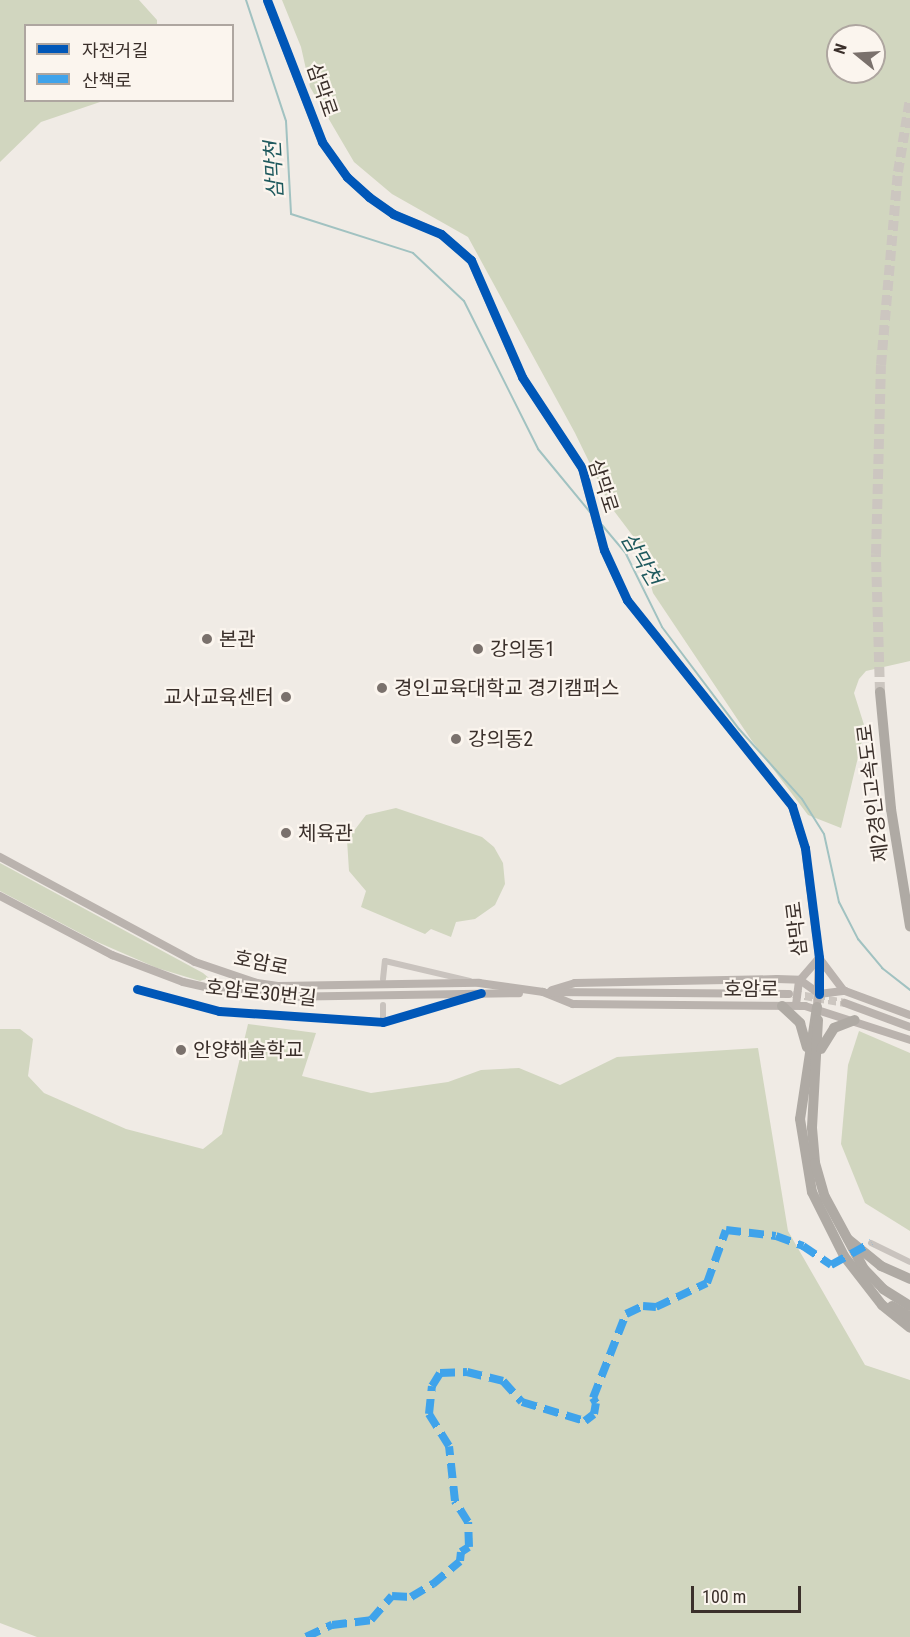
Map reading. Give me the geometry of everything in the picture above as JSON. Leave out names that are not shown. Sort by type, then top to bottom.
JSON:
[{"type":"highway","name":"제2경인고속도로","points":[[880,692],[891,809],[910,926]]},
{"type":"highway","points":[[782,1006],[802,1028],[812,1058],[813,1145],[825,1197],[840,1232],[874,1280],[910,1306]]},
{"type":"highway","points":[[817,1007],[812,1058],[800,1119],[807,1174],[834,1240],[882,1305],[910,1328]]},
{"type":"highway","points":[[812,1058],[834,1028],[855,1020]]},
{"type":"highway","points":[[840,1232],[881,1266],[910,1279]]},
{"type":"highway","points":[[866,1284],[910,1317]]},
{"type":"main road","name":"삼막로","points":[[267,0],[322,142],[347,177],[369,197],[393,214],[441,234],[471,260],[522,377],[582,468],[594,504],[598,531],[627,600],[792,806],[805,848],[819,958],[817,1007]]},
{"type":"main road","name":"호암로","points":[[0,857],[195,962],[257,983],[313,986],[479,983],[543,992],[573,1004],[817,1007]]},
{"type":"main road","name":"호암로","points":[[0,896],[112,955],[183,982],[223,991],[276,997],[543,992],[789,993]]},
{"type":"main road","points":[[796,1005],[800,980],[819,958],[844,991]]},
{"type":"main road","name":"호암로","points":[[543,992],[575,983],[800,980],[819,994]]},
{"type":"main road","points":[[819,994],[844,991],[910,1015]]},
{"type":"main road","points":[[840,1015],[841,1004],[857,994]]},
{"type":"main road","points":[[845,1003],[910,1027]]},
{"type":"main road","points":[[817,1007],[910,1040]]},
{"type":"street","points":[[383,980],[385,961],[479,983]]},
{"type":"street","name":"호암로30번길","points":[[137,989],[219,1011],[382,1022]]},
{"type":"street","points":[[383,1005],[382,1022],[481,993]]},
{"type":"street","points":[[871,1243],[910,1262]]},
{"type":"green space","points":[[0,0],[139,0],[157,20],[157,24],[24,24],[24,102],[100,102],[41,122],[0,162]]},
{"type":"green space","points":[[282,0],[910,0],[910,661],[866,671],[859,679],[854,693],[865,728],[841,828],[808,815],[752,741],[653,593],[639,544],[611,507],[575,433],[468,237],[392,194],[354,162],[310,87],[301,47]]},
{"type":"green space","points":[[396,808],[482,837],[494,847],[503,863],[505,884],[495,905],[475,919],[456,922],[451,937],[431,929],[425,934],[361,907],[366,891],[349,871],[347,840],[366,815]]},
{"type":"green space","points":[[0,863],[209,978],[200,981],[157,968],[95,941],[0,891]]},
{"type":"green space","points":[[248,1024],[316,1033],[302,1076],[371,1093],[448,1082],[481,1070],[519,1068],[560,1085],[617,1057],[758,1048],[788,1231],[865,1365],[910,1380],[910,1637],[37,1637],[0,1623],[0,1029],[20,1029],[33,1039],[28,1076],[44,1093],[126,1129],[203,1149],[222,1134]]},
{"type":"green space","points":[[859,1031],[910,1053],[910,1231],[865,1203],[841,1144],[848,1065]]},
{"type":"waterway","name":"삼막천","points":[[246,0],[286,121],[291,214],[413,253],[464,301],[538,449],[590,512]]},
{"type":"waterway","name":"삼막천","points":[[602,525],[626,554],[662,627],[739,729],[802,799],[824,834],[839,902],[858,939],[882,968],[910,990]]},
{"type":"tunnel","points":[[880,692],[876,554],[881,365],[898,172],[910,99]]},
{"type":"tunnel","points":[[793,994],[845,1003]]},
{"type":"marked path","points":[[306,1637],[332,1625],[371,1620],[392,1596],[411,1597],[433,1584],[460,1561],[461,1552],[469,1547],[468,1522],[455,1501],[449,1446],[429,1414],[432,1386],[440,1373],[467,1372],[503,1381],[522,1402],[585,1421],[594,1414],[596,1403],[593,1398],[626,1314],[643,1306],[656,1307],[707,1283],[726,1230],[776,1236],[803,1246],[831,1265],[871,1243]]},
{"type":"cycle path","points":[[267,0],[322,142],[347,177],[369,197],[393,214],[441,234],[471,260],[522,377],[582,468],[604,550],[627,600],[792,806],[805,848],[819,958],[819,994]]},
{"type":"cycle path","points":[[137,989],[219,1011],[383,1022],[481,993]]},
{"type":"place","name":"본관","points":[[207,639]]},
{"type":"place","name":"강의동1","points":[[478,649]]},
{"type":"place","name":"경인교육대학교 경기캠퍼스","points":[[382,688]]},
{"type":"place","name":"교사교육센터","points":[[286,697]]},
{"type":"place","name":"강의동2","points":[[456,739]]},
{"type":"place","name":"체육관","points":[[286,833]]},
{"type":"place","name":"안양해솔학교","points":[[181,1050]]}]
